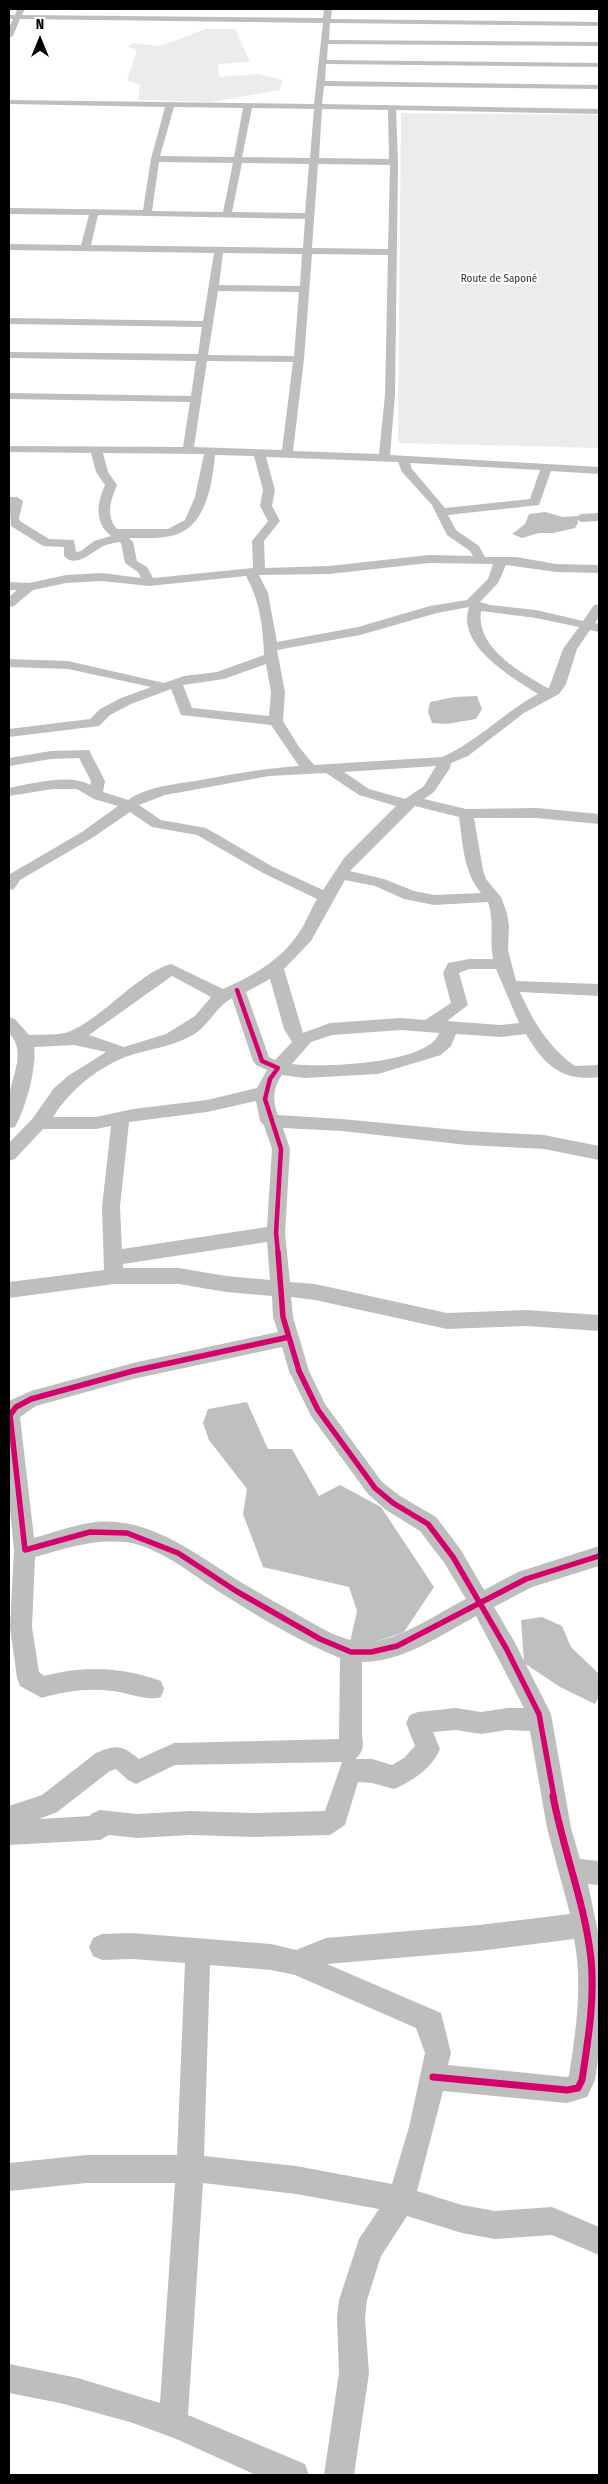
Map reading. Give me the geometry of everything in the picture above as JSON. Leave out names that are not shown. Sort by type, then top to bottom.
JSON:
[{"type":"street","points":[[9,36],[13,17],[21,9]]},
{"type":"street","points":[[173,19],[175,9]]},
{"type":"street","points":[[287,454],[299,359],[318,107],[328,9]]},
{"type":"street","points":[[13,17],[326,20],[599,87]]},
{"type":"street","points":[[9,102],[392,108],[496,61],[599,24]]},
{"type":"street","points":[[324,42],[496,61],[599,111]]},
{"type":"street","points":[[320,83],[496,61],[599,44]]},
{"type":"street","points":[[322,62],[496,61],[599,65]]},
{"type":"street","points":[[147,213],[155,159],[170,105]]},
{"type":"street","points":[[227,215],[248,106]]},
{"type":"street","points":[[384,458],[390,395],[394,162],[392,108]]},
{"type":"street","points":[[155,159],[394,162]]},
{"type":"street","points":[[9,211],[310,216]]},
{"type":"street","points":[[86,248],[94,212]]},
{"type":"street","points":[[9,247],[391,252]]},
{"type":"street","points":[[188,450],[219,250]]},
{"type":"street","points":[[213,288],[304,289]]},
{"type":"street","points":[[9,322],[208,324]]},
{"type":"street","points":[[9,355],[299,359]]},
{"type":"street","points":[[9,396],[196,399]]},
{"type":"street","points":[[9,449],[188,450],[384,458],[599,470]]},
{"type":"street","points":[[96,450],[102,472],[111,485],[104,505],[107,523],[111,530],[128,544],[131,563],[143,570],[150,582]]},
{"type":"street","points":[[70,556],[84,555],[98,544],[119,535],[169,533],[188,526],[198,508],[206,480],[210,451]]},
{"type":"street","points":[[260,453],[270,490],[266,506],[274,521],[258,541],[255,571],[270,631],[271,652],[278,692],[276,721],[293,749],[309,768]]},
{"type":"street","points":[[403,459],[406,470],[441,512],[451,532],[475,549],[481,560]]},
{"type":"street","points":[[441,512],[535,502],[546,468]]},
{"type":"street","points":[[9,501],[17,502],[13,518],[17,525],[47,543],[70,544],[70,556],[60,580]]},
{"type":"street","points":[[581,518],[599,517]]},
{"type":"street","points":[[9,586],[28,587],[60,580],[102,577],[150,582],[255,571],[329,570],[429,559],[501,560],[556,568],[599,569]]},
{"type":"street","points":[[501,560],[494,580],[474,604],[473,621],[489,652],[506,670],[548,695]]},
{"type":"street","points":[[9,603],[28,587]]},
{"type":"street","points":[[9,733],[94,724],[103,714],[118,705],[184,680],[219,676],[271,652],[360,631],[435,609],[474,604],[594,626]]},
{"type":"street","points":[[9,885],[23,872],[87,835],[129,805],[150,795],[178,787],[269,772],[444,761],[463,753],[518,710],[548,695],[559,684],[570,649],[594,626],[599,608]]},
{"type":"street","points":[[9,662],[32,662],[104,671],[170,686],[186,712],[276,721]]},
{"type":"street","points":[[9,762],[58,754],[84,753],[98,780],[95,794]]},
{"type":"street","points":[[9,1154],[39,1123],[66,1086],[104,1060],[172,1038],[189,1029],[229,993],[256,981],[291,954],[305,937],[340,874],[372,836],[433,785],[443,768],[444,761]]},
{"type":"street","points":[[327,767],[364,792],[466,814],[537,813],[599,818]]},
{"type":"street","points":[[9,792],[74,784],[86,788],[95,794],[129,805],[157,824],[202,831],[268,870],[325,898]]},
{"type":"street","points":[[466,814],[475,870],[479,880],[494,897],[501,920],[499,948],[502,964],[530,1028],[543,1049],[569,1070],[582,1072],[599,1071]]},
{"type":"street","points":[[340,874],[379,882],[410,896],[434,900],[449,901],[494,897]]},
{"type":"street","points":[[428,1025],[460,1005],[451,973],[454,967],[468,964],[502,964]]},
{"type":"street","points":[[275,967],[292,1028],[300,1042]]},
{"type":"street","points":[[71,1038],[96,1024],[150,982],[171,969],[229,993],[262,1062],[278,1068],[306,1072],[378,1068],[436,1051],[445,1042],[449,1029]]},
{"type":"street","points":[[510,986],[599,990]]},
{"type":"street","points":[[9,1023],[24,1042],[24,1067],[9,1122]]},
{"type":"street","points":[[433,2076],[568,2090],[580,2086],[589,2038],[592,1991],[591,1959],[559,1828],[540,1720],[525,1683],[463,1572],[428,1524],[375,1488],[350,1451],[328,1424],[309,1392],[283,1317],[276,1233],[281,1149],[269,1121],[265,1093],[267,1082],[300,1042],[309,1035],[330,1029],[401,1024],[428,1025],[449,1029],[512,1031],[530,1028]]},
{"type":"street","points":[[24,1042],[71,1038],[108,1047],[122,1053]]},
{"type":"street","points":[[39,1123],[81,1124],[121,1118],[133,1114],[207,1106],[265,1093]]},
{"type":"street","points":[[113,1267],[111,1207],[121,1118]]},
{"type":"street","points":[[269,1121],[342,1125],[467,1138],[544,1142],[599,1153]]},
{"type":"street","points":[[9,1290],[113,1267],[157,1253],[216,1241],[276,1233]]},
{"type":"street","points":[[113,1267],[226,1284],[315,1292],[398,1312],[447,1321],[518,1318],[599,1323]]},
{"type":"street","points":[[154,1689],[118,1680],[95,1679],[53,1683],[42,1687],[28,1678],[15,1628],[25,1550],[10,1415],[16,1407],[31,1399],[133,1370],[289,1337]]},
{"type":"street","points":[[25,1550],[90,1532],[127,1533],[152,1540],[178,1553],[288,1621],[351,1652],[371,1652],[398,1646],[526,1579],[599,1556]]},
{"type":"street","points":[[9,1818],[49,1804],[104,1760],[119,1757],[136,1772],[174,1754],[348,1750],[352,1746],[350,1736],[351,1652]]},
{"type":"street","points":[[9,1833],[100,1828],[100,1822],[137,1826],[190,1823],[255,1825],[330,1823],[337,1817],[349,1770],[372,1771],[394,1777],[412,1766],[428,1749],[418,1723],[456,1719],[481,1723],[507,1719],[540,1720]]},
{"type":"street","points":[[571,1871],[599,1873]]},
{"type":"street","points":[[296,1963],[326,1951],[479,1938],[584,1925]]},
{"type":"street","points":[[102,1947],[132,1946],[270,1957],[296,1963],[432,2022],[428,2030],[432,2030],[438,2053],[401,2200],[369,2249],[353,2300],[351,2318],[354,2381],[339,2475]]},
{"type":"street","points":[[172,2424],[190,2169],[198,1950]]},
{"type":"street","points":[[9,2177],[86,2170],[190,2169],[286,2177],[344,2186],[401,2200],[462,2219],[495,2225],[552,2221],[599,2240]]},
{"type":"street","points":[[9,2379],[35,2382],[146,2413],[172,2424],[260,2469],[294,2475]]},
{"type":"green space","points":[[206,29],[235,29],[250,62],[218,64],[219,77],[257,74],[283,80],[280,90],[211,102],[138,100],[140,85],[127,80],[137,51],[127,46],[134,43],[160,46]]},
{"type":"green space","name":"Route de Saponé","points":[[401,113],[599,115],[599,448],[398,443]]},
{"type":"shaded area","points":[[545,512],[563,517],[577,516],[578,523],[575,528],[554,533],[539,533],[522,538],[512,534],[525,524],[529,514]]},
{"type":"shaded area","points":[[477,696],[482,709],[476,719],[446,724],[432,723],[428,712],[430,702],[454,697]]},
{"type":"shaded area","points":[[247,1402],[268,1449],[292,1449],[319,1496],[340,1485],[381,1507],[434,1587],[404,1632],[361,1647],[350,1642],[357,1611],[349,1587],[263,1567],[243,1514],[247,1489],[209,1440],[203,1423],[208,1409]]},
{"type":"shaded area","points":[[542,1617],[562,1626],[571,1647],[599,1674],[599,1696],[595,1704],[560,1687],[524,1663],[521,1620]]},
{"type":"cycle path","points":[[237,990],[262,1061],[278,1068],[270,1079],[265,1099],[266,1108],[281,1149],[276,1233],[283,1317],[299,1371],[318,1410],[350,1451],[375,1488],[393,1503],[428,1524],[453,1557],[506,1648],[539,1714],[559,1828],[578,1894],[591,1959],[591,2019],[582,2080],[578,2088],[567,2090],[433,2077]]},
{"type":"cycle path","points":[[289,1337],[133,1371],[31,1399],[16,1407],[10,1415],[25,1550],[90,1532],[127,1533],[152,1541],[178,1553],[236,1591],[320,1639],[351,1652],[371,1652],[397,1646],[526,1579],[599,1556]]}]
